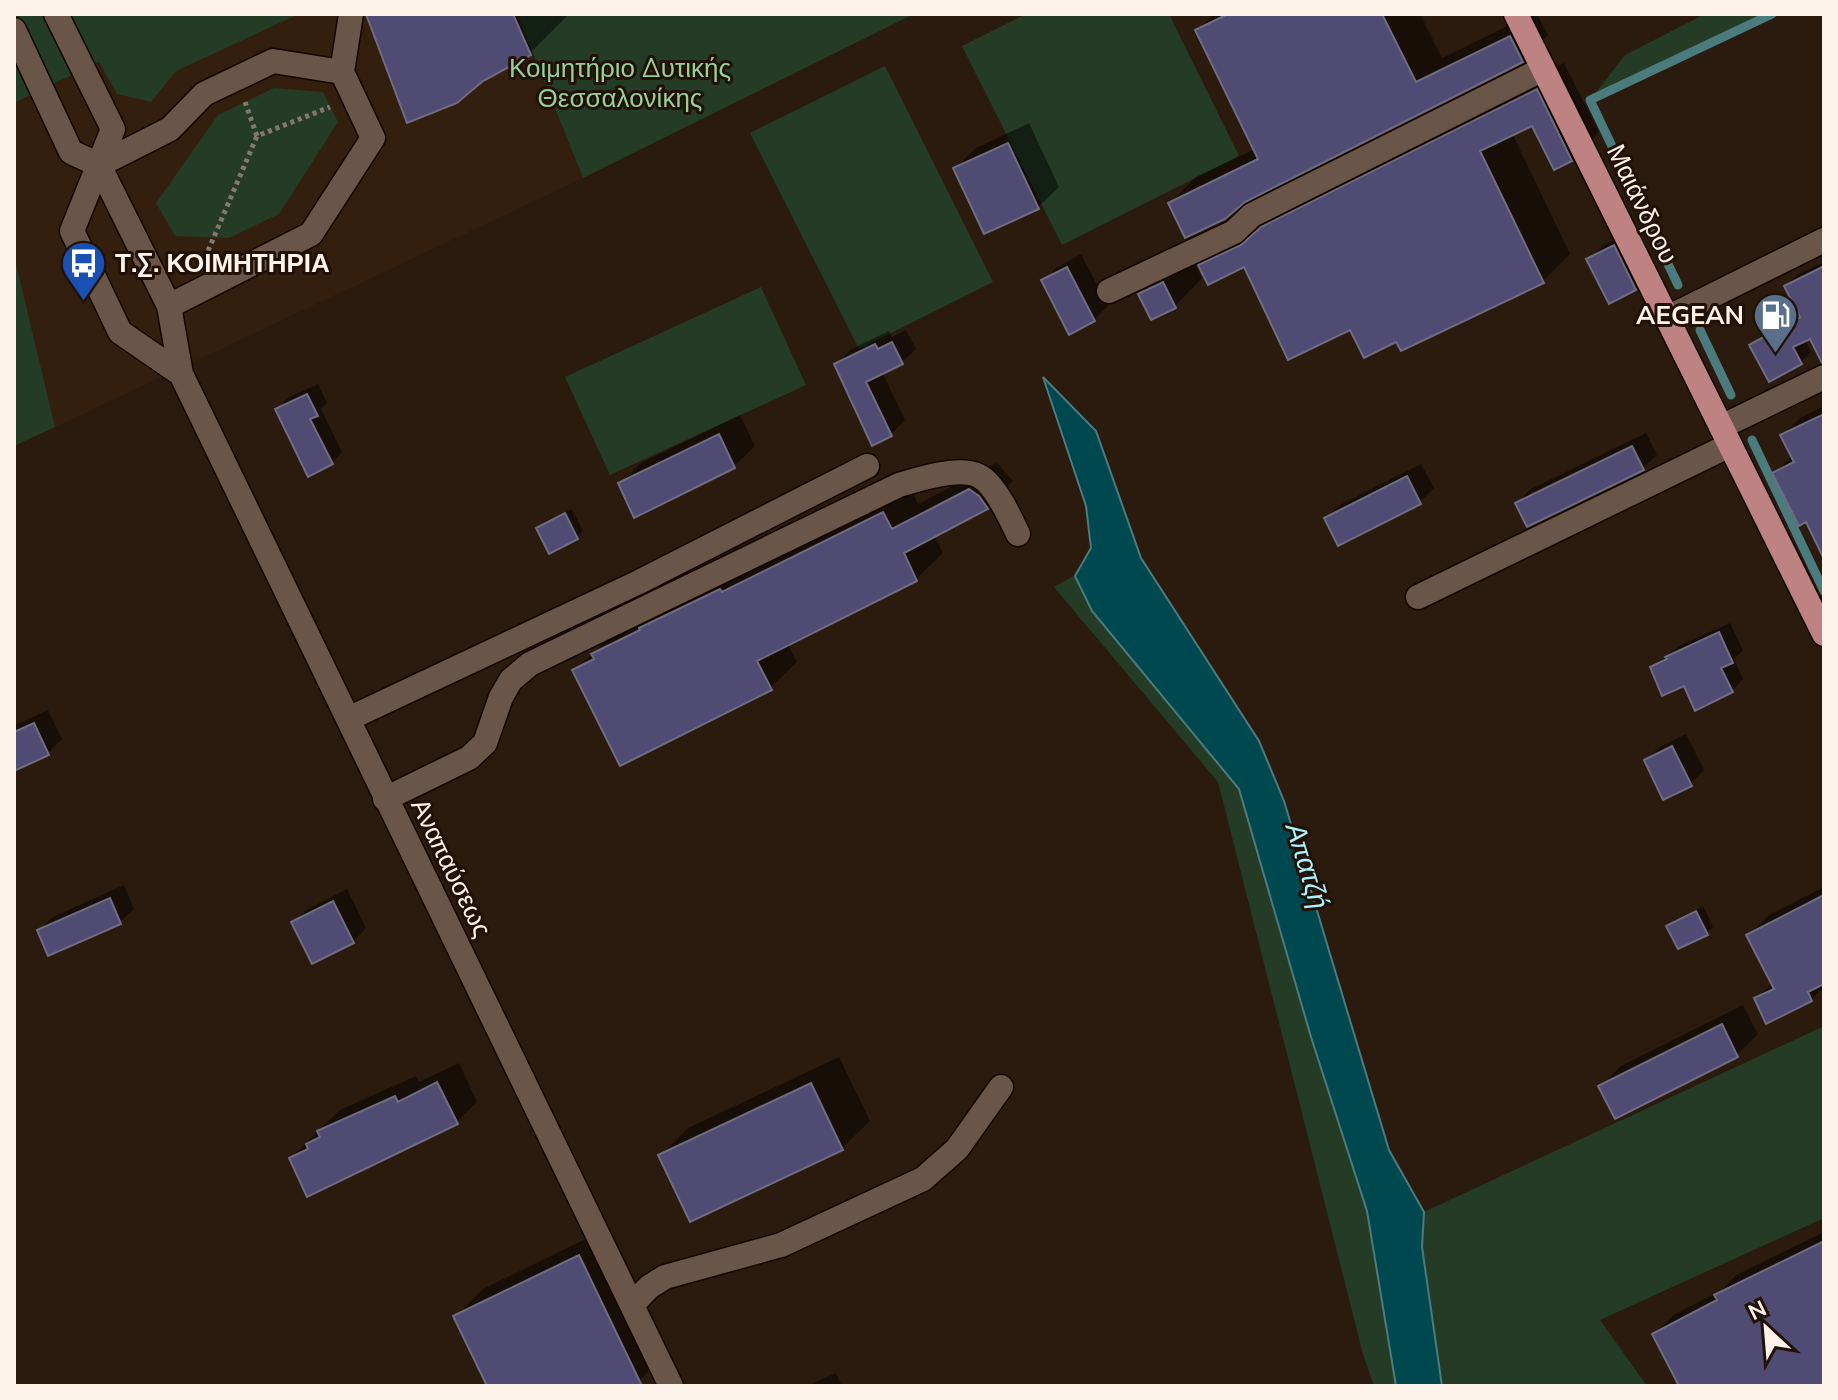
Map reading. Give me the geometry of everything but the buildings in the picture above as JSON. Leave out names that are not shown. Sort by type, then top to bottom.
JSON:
[{"type":"main road","name":"Μαιάνδρου","points":[[1516,14],[1824,634]]},
{"type":"street","points":[[14,21],[29,14]]},
{"type":"street","points":[[56,14],[113,129],[72,231],[120,332],[181,374]]},
{"type":"street","points":[[180,301],[311,234],[373,138],[342,72],[351,14]]},
{"type":"street","points":[[14,30],[71,152],[99,165],[180,301],[181,374]]},
{"type":"street","points":[[99,165],[170,129],[204,94],[273,61],[342,72]]},
{"type":"street","points":[[1109,291],[1234,232],[1252,215],[1543,69]]},
{"type":"street","points":[[1667,318],[1824,240]]},
{"type":"street","name":"Αναπαύσεως","points":[[181,374],[671,1386]]},
{"type":"street","points":[[1418,597],[1726,436],[1824,377]]},
{"type":"street","points":[[348,719],[639,582],[867,466]]},
{"type":"street","points":[[385,799],[469,758],[485,743],[501,697],[511,680],[530,664],[899,485],[955,473],[979,476],[995,493],[1018,534]]},
{"type":"street","points":[[632,1305],[649,1287],[665,1277],[781,1245],[923,1179],[957,1149],[1001,1087]]},
{"type":"path","points":[[235,79],[257,136]]},
{"type":"path","points":[[180,301],[257,136],[353,97]]},
{"type":"shaded area","points":[[202,14],[517,14],[583,178],[55,427],[14,255],[14,103]]},
{"type":"green space","points":[[14,14],[299,14],[176,71],[151,102],[117,94],[99,62],[14,103]]},
{"type":"green space","name":"Κοιμητήριο Δυτικής Θεσσαλονίκης","points":[[517,14],[914,14],[583,178]]},
{"type":"green space","points":[[1026,14],[1169,14],[1239,156],[1062,245],[962,46]]},
{"type":"green space","points":[[1705,14],[1770,14],[1590,100],[1625,55]]},
{"type":"green space","points":[[885,66],[993,282],[859,349],[750,133]]},
{"type":"green space","points":[[274,88],[323,92],[338,122],[279,214],[229,238],[175,236],[156,203],[218,115]]},
{"type":"green space","points":[[14,255],[55,427],[14,446]]},
{"type":"green space","points":[[761,287],[806,385],[610,475],[565,377]]},
{"type":"green space","points":[[1099,562],[1261,747],[1280,790],[1389,1150],[1424,1212],[1824,1026],[1824,1218],[1600,1320],[1647,1386],[1374,1386],[1363,1354],[1218,782],[1054,587]]},
{"type":"water","points":[[1043,377],[1096,431],[1141,558],[1259,741],[1284,801],[1389,1150],[1424,1212],[1422,1247],[1442,1386],[1396,1386],[1367,1211],[1311,1037],[1239,789],[1092,611],[1075,576],[1091,548],[1086,506]]},
{"type":"waterway","points":[[1678,285],[1590,100],[1772,14]]},
{"type":"waterway","points":[[1700,330],[1731,395]]},
{"type":"waterway","points":[[1752,440],[1824,591]]},
{"type":"place","name":"Τ.Σ. ΚΟΙΜΗΤΗΡΙΑ","points":[[84,302]]},
{"type":"place","name":"AEGEAN","points":[[1775,354]]},
{"type":"water label","name":"Απατζή","points":[[1307,866]]}]
